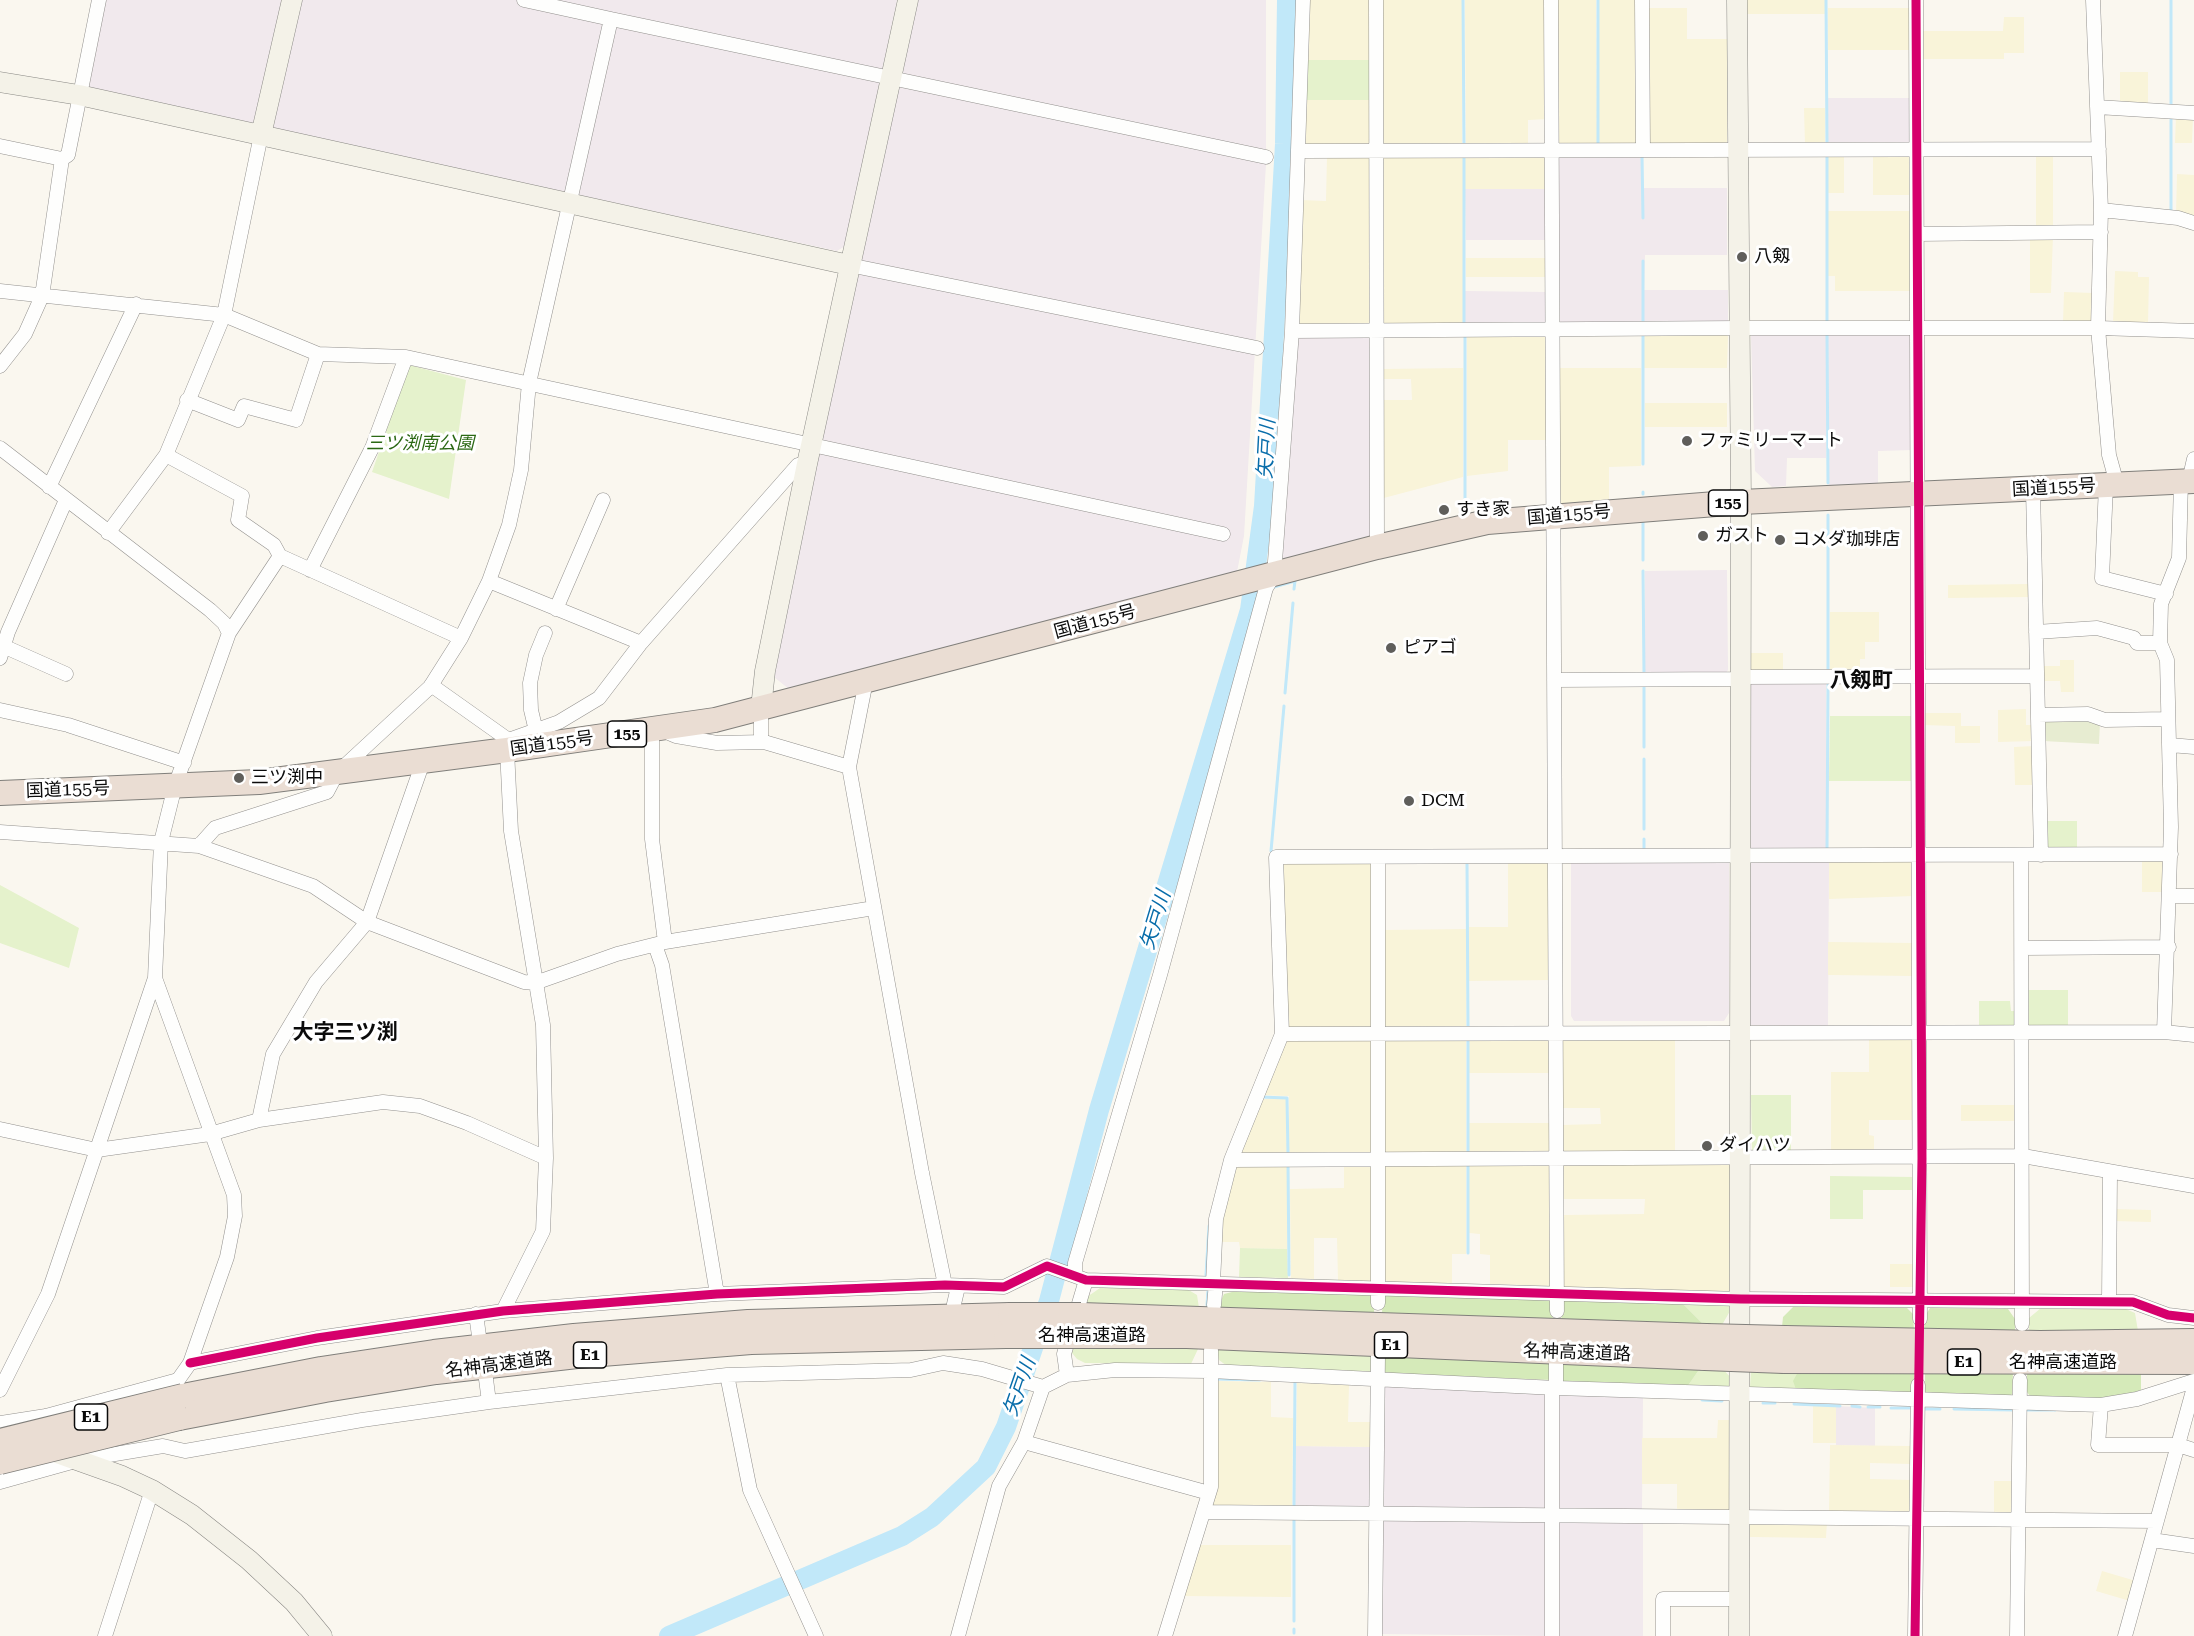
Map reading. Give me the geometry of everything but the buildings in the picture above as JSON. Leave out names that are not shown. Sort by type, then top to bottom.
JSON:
[{"type":"highway","name":"国道155号","points":[[0,793],[259,782],[423,762],[509,746],[660,729],[715,720],[1377,547],[1487,522],[1741,501],[1917,496],[2111,485],[2190,475]]},
{"type":"highway","name":"名神高速道路","points":[[0,1441],[180,1398],[321,1369],[434,1352],[574,1336],[748,1322],[1078,1326],[1785,1350],[2040,1343],[2143,1352],[2194,1362]]},
{"type":"highway","name":"名神高速道路","points":[[2143,1352],[2194,1341]]},
{"type":"highway","name":"名神高速道路","points":[[0,1462],[180,1398]]},
{"type":"street","points":[[0,146],[62,159],[68,155],[99,0]]},
{"type":"street","points":[[108,533],[166,455],[224,315],[261,135],[292,0]]},
{"type":"street","points":[[524,0],[1266,157]]},
{"type":"street","points":[[761,742],[761,708],[765,671],[849,264],[908,0]]},
{"type":"street","points":[[1067,1375],[1064,1354],[1078,1276],[1076,1263],[1160,975],[1271,576],[1292,331],[1300,151],[1302,0]]},
{"type":"street","points":[[1376,0],[1377,547]]},
{"type":"street","points":[[1551,0],[1557,1311]]},
{"type":"street","points":[[1642,0],[1643,150]]},
{"type":"street","points":[[1737,0],[1741,501],[1739,1636]]},
{"type":"street","points":[[1916,0],[1922,1158],[1920,1319]]},
{"type":"street","points":[[2093,0],[2101,210],[2098,328],[2111,485],[2102,578],[2166,594]]},
{"type":"street","points":[[199,846],[215,828],[327,792],[337,773],[431,685],[461,638],[489,581],[509,525],[521,470],[529,383],[568,203],[612,19]]},
{"type":"street","points":[[0,82],[79,95],[849,264],[1257,348]]},
{"type":"street","points":[[2097,107],[2194,113]]},
{"type":"street","points":[[1300,151],[2099,149]]},
{"type":"street","points":[[0,366],[25,334],[42,296],[62,159]]},
{"type":"street","points":[[2101,210],[2178,218],[2194,223]]},
{"type":"street","points":[[1917,234],[2101,232]]},
{"type":"street","points":[[0,291],[224,315],[318,354],[406,357],[1223,534]]},
{"type":"street","points":[[49,487],[136,304]]},
{"type":"street","points":[[1292,331],[1739,328],[2098,328],[2194,331]]},
{"type":"street","points":[[187,400],[238,420],[244,406],[296,420],[318,354]]},
{"type":"street","points":[[310,570],[372,448],[406,357]]},
{"type":"street","points":[[0,448],[210,610],[224,623],[229,633]]},
{"type":"street","points":[[166,455],[242,496],[238,520],[274,545],[280,556],[461,638]]},
{"type":"street","points":[[509,746],[536,731],[559,722],[599,698],[641,643],[798,465],[807,464]]},
{"type":"street","points":[[2164,1032],[2171,854],[2167,660],[2160,643],[2161,604],[2179,558],[2190,475]]},
{"type":"street","points":[[2033,489],[2041,855]]},
{"type":"street","points":[[66,500],[4,630],[2,652],[66,674]]},
{"type":"street","points":[[556,609],[603,500]]},
{"type":"street","points":[[0,1390],[48,1294],[155,978],[161,842],[176,786],[229,633],[280,556]]},
{"type":"street","points":[[2179,558],[2194,560]]},
{"type":"street","points":[[489,581],[641,643]]},
{"type":"street","points":[[2036,632],[2097,628],[2134,638],[2137,643],[2160,643]]},
{"type":"street","points":[[536,731],[531,710],[530,683],[536,656],[545,633]]},
{"type":"street","points":[[1554,680],[2037,676]]},
{"type":"street","points":[[867,681],[849,767],[922,1173],[954,1304]]},
{"type":"street","points":[[431,685],[509,746]]},
{"type":"street","points":[[0,710],[68,724],[184,763]]},
{"type":"street","points":[[2038,715],[2088,714],[2105,720],[2168,719]]},
{"type":"street","points":[[717,1294],[662,965],[652,839],[660,729],[676,736],[717,742],[761,742],[849,767]]},
{"type":"street","points":[[2170,745],[2194,747]]},
{"type":"street","points":[[503,1311],[543,1231],[546,1158],[543,1025],[511,831],[509,746]]},
{"type":"street","points":[[259,1120],[273,1054],[316,982],[367,922],[423,762]]},
{"type":"street","points":[[0,832],[199,846],[313,886],[367,922],[524,982],[535,983],[617,954],[660,944],[874,908]]},
{"type":"street","points":[[1214,1305],[1216,1219],[1231,1160],[1282,1034],[1276,857],[2171,854]]},
{"type":"street","points":[[2021,855],[2022,1324]]},
{"type":"street","points":[[1378,857],[1378,1303]]},
{"type":"street","points":[[2170,896],[2194,896]]},
{"type":"street","points":[[2022,948],[2169,947]]},
{"type":"street","points":[[155,978],[234,1195],[235,1216],[227,1257],[163,1446]]},
{"type":"street","points":[[1282,1034],[1921,1032],[2147,1034],[2164,1032],[2194,1035]]},
{"type":"street","points":[[0,1129],[97,1150],[210,1134],[259,1120],[383,1102],[420,1106],[466,1123],[546,1158]]},
{"type":"street","points":[[1231,1160],[2023,1156],[2194,1186]]},
{"type":"street","points":[[2109,1301],[2110,1173]]},
{"type":"street","points":[[190,1363],[317,1338],[476,1314],[717,1294],[951,1286],[1004,1287],[1047,1266],[1078,1276],[1214,1283],[1741,1299],[2133,1302],[2168,1315],[2194,1318]]},
{"type":"street","points":[[476,1314],[479,1336]]},
{"type":"street","points":[[943,1363],[946,1349]]},
{"type":"street","points":[[1165,1636],[1209,1493],[1211,1350]]},
{"type":"street","points":[[1375,1636],[1378,1354]]},
{"type":"street","points":[[1551,1636],[1556,1362]]},
{"type":"street","points":[[0,1482],[79,1460],[163,1446],[185,1451],[362,1420],[489,1402],[727,1375],[911,1370],[943,1363],[982,1370],[1041,1387],[1067,1375],[1114,1370],[1210,1371],[1554,1388],[2019,1404],[2101,1405],[2137,1400],[2194,1381]]},
{"type":"street","points":[[727,1375],[750,1490],[816,1636]]},
{"type":"street","points":[[486,1379],[489,1402]]},
{"type":"street","points":[[2017,1636],[2020,1380]]},
{"type":"street","points":[[1915,1636],[1918,1385]]},
{"type":"street","points":[[958,1636],[999,1486],[1023,1442],[1041,1387]]},
{"type":"street","points":[[2125,1636],[2194,1387]]},
{"type":"street","points":[[0,1423],[180,1398]]},
{"type":"street","points":[[2101,1405],[2098,1444],[2178,1446],[2194,1450]]},
{"type":"street","points":[[0,1433],[79,1460],[152,1490],[192,1515],[249,1560],[294,1602],[322,1636]]},
{"type":"street","points":[[1023,1442],[1209,1493]]},
{"type":"street","points":[[105,1636],[152,1490]]},
{"type":"street","points":[[1203,1512],[2157,1521]]},
{"type":"street","points":[[2152,1540],[2194,1546]]},
{"type":"street","points":[[1663,1636],[1663,1599],[1740,1599]]},
{"type":"shaded area","points":[[104,0],[897,0],[845,246],[837,251],[85,88]]},
{"type":"shaded area","points":[[917,0],[1266,0],[1266,164],[1244,536],[1236,577],[789,689],[774,677],[818,456]]},
{"type":"shaded area","points":[[1306,0],[1370,0],[1370,60],[1306,60]]},
{"type":"shaded area","points":[[1378,0],[1462,0],[1462,147],[1379,148]]},
{"type":"shaded area","points":[[1465,0],[1547,0],[1548,119],[1528,120],[1528,147],[1466,147]]},
{"type":"shaded area","points":[[1557,0],[1596,0],[1597,147],[1557,147]]},
{"type":"shaded area","points":[[1598,0],[1637,0],[1637,147],[1599,147]]},
{"type":"shaded area","points":[[1747,0],[1825,0],[1825,14],[1747,14]]},
{"type":"shaded area","points":[[1645,8],[1687,8],[1687,39],[1727,39],[1727,142],[1723,147],[1646,147]]},
{"type":"shaded area","points":[[1828,8],[1911,8],[1911,50],[1828,50]]},
{"type":"shaded area","points":[[2004,17],[2024,17],[2024,53],[2004,53],[2004,59],[1920,59],[1920,31],[2003,31]]},
{"type":"shaded area","points":[[2120,72],[2148,72],[2148,106],[2120,105]]},
{"type":"shaded area","points":[[1828,98],[1911,98],[1911,144],[1828,146]]},
{"type":"shaded area","points":[[1306,100],[1371,100],[1371,148],[1307,146],[1305,142]]},
{"type":"shaded area","points":[[1804,108],[1825,108],[1825,146],[1805,146]]},
{"type":"shaded area","points":[[2176,116],[2193,116],[2192,143],[2175,143]]},
{"type":"shaded area","points":[[1873,153],[1909,153],[1912,158],[1912,195],[1873,195]]},
{"type":"shaded area","points":[[2036,153],[2053,153],[2053,229],[2036,229]]},
{"type":"shaded area","points":[[1547,154],[1547,189],[1465,189],[1465,155]]},
{"type":"shaded area","points":[[1558,154],[1641,156],[1642,188],[1727,188],[1727,255],[1645,255],[1644,290],[1728,290],[1728,321],[1724,325],[1560,325],[1556,320]]},
{"type":"shaded area","points":[[1828,154],[1844,154],[1844,193],[1828,193]]},
{"type":"shaded area","points":[[1327,155],[1371,155],[1371,325],[1297,325],[1301,200],[1326,201]]},
{"type":"shaded area","points":[[1379,155],[1463,155],[1463,327],[1379,328]]},
{"type":"shaded area","points":[[2177,174],[2194,175],[2194,220],[2176,215]]},
{"type":"shaded area","points":[[1465,189],[1547,189],[1548,240],[1466,240]]},
{"type":"shaded area","points":[[1828,211],[1912,211],[1912,291],[1835,291],[1835,276],[1828,276]]},
{"type":"shaded area","points":[[2030,235],[2053,235],[2051,293],[2030,293]]},
{"type":"shaded area","points":[[1466,258],[1548,258],[1548,277],[1466,277]]},
{"type":"shaded area","points":[[2115,271],[2138,272],[2138,277],[2149,277],[2148,325],[2113,323]]},
{"type":"shaded area","points":[[1465,291],[1549,292],[1549,325],[1465,325]]},
{"type":"shaded area","points":[[2064,292],[2094,293],[2093,320],[2089,323],[2063,323]]},
{"type":"shaded area","points":[[1754,332],[1826,334],[1826,458],[1787,458],[1786,486],[1772,487],[1755,471],[1751,336]]},
{"type":"shaded area","points":[[1467,333],[1548,335],[1548,440],[1508,440],[1508,471],[1467,476]]},
{"type":"shaded area","points":[[1724,333],[1728,336],[1727,368],[1644,368],[1644,334]]},
{"type":"shaded area","points":[[1913,333],[1913,450],[1878,451],[1878,486],[1829,485],[1828,334]]},
{"type":"shaded area","points":[[1296,336],[1371,336],[1371,537],[1280,561]]},
{"type":"shaded area","points":[[1463,368],[1463,477],[1380,499],[1380,400],[1412,400],[1411,379],[1380,379],[1380,369]]},
{"type":"shaded area","points":[[1556,368],[1641,368],[1641,466],[1609,467],[1609,499],[1557,504]]},
{"type":"shaded area","points":[[1645,403],[1727,403],[1727,427],[1645,427]]},
{"type":"shaded area","points":[[1727,570],[1728,670],[1725,674],[1645,674],[1645,571]]},
{"type":"shaded area","points":[[2032,584],[2032,597],[1948,598],[1948,585]]},
{"type":"shaded area","points":[[1830,612],[1879,612],[1879,642],[1865,642],[1865,659],[1860,659],[1860,674],[1830,674]]},
{"type":"shaded area","points":[[1750,653],[1783,653],[1783,673],[1749,670]]},
{"type":"shaded area","points":[[2060,660],[2074,660],[2074,692],[2061,692],[2060,681],[2042,681],[2042,666],[2060,666]]},
{"type":"shaded area","points":[[1826,680],[1826,851],[1752,850],[1749,847],[1749,682]]},
{"type":"shaded area","points":[[2026,709],[2026,725],[2034,725],[2035,741],[1998,742],[1998,710]]},
{"type":"shaded area","points":[[1923,713],[1961,713],[1961,726],[1980,726],[1980,743],[1955,743],[1955,726],[1923,725]]},
{"type":"shaded area","points":[[2035,746],[2036,785],[2015,785],[2014,747]]},
{"type":"shaded area","points":[[2142,859],[2166,859],[2165,892],[2142,892]]},
{"type":"shaded area","points":[[1752,861],[1829,861],[1828,1027],[1749,1025],[1749,865]]},
{"type":"shaded area","points":[[1829,861],[1914,861],[1914,896],[1829,899]]},
{"type":"shaded area","points":[[1374,862],[1373,1031],[1284,1031],[1279,863]]},
{"type":"shaded area","points":[[1508,862],[1550,862],[1552,980],[1469,981],[1469,927],[1508,927]]},
{"type":"shaded area","points":[[1571,862],[1729,862],[1729,1013],[1724,1021],[1574,1021],[1571,1016]]},
{"type":"shaded area","points":[[1466,929],[1466,1030],[1382,1028],[1382,930]]},
{"type":"shaded area","points":[[1828,942],[1915,943],[1915,976],[1828,975]]},
{"type":"shaded area","points":[[1869,1036],[1915,1039],[1915,1120],[1869,1120],[1869,1135],[1874,1136],[1874,1154],[1831,1154],[1831,1072],[1869,1072]]},
{"type":"shaded area","points":[[1283,1037],[1373,1037],[1373,1156],[1289,1157],[1289,1096],[1259,1095]]},
{"type":"shaded area","points":[[1466,1037],[1466,1156],[1382,1154],[1382,1040]]},
{"type":"shaded area","points":[[1469,1037],[1552,1037],[1552,1073],[1469,1073]]},
{"type":"shaded area","points":[[1675,1037],[1675,1156],[1563,1156],[1561,1125],[1601,1124],[1600,1108],[1561,1108],[1561,1040]]},
{"type":"shaded area","points":[[1258,1099],[1286,1099],[1287,1157],[1239,1157]]},
{"type":"shaded area","points":[[1961,1105],[2018,1105],[2018,1121],[1961,1121]]},
{"type":"shaded area","points":[[1469,1123],[1552,1123],[1552,1157],[1469,1156]]},
{"type":"shaded area","points":[[1466,1162],[1466,1254],[1452,1254],[1452,1284],[1388,1282],[1384,1279],[1382,1166]]},
{"type":"shaded area","points":[[1469,1162],[1552,1162],[1553,1286],[1490,1284],[1490,1255],[1480,1254],[1480,1234],[1469,1233]]},
{"type":"shaded area","points":[[1562,1162],[1728,1162],[1732,1166],[1732,1287],[1729,1293],[1567,1289],[1562,1284],[1562,1215],[1644,1214],[1645,1199],[1562,1199]]},
{"type":"shaded area","points":[[1287,1163],[1287,1249],[1240,1248],[1239,1242],[1217,1242],[1232,1166]]},
{"type":"shaded area","points":[[1344,1163],[1373,1163],[1374,1281],[1338,1280],[1337,1238],[1314,1238],[1314,1279],[1291,1278],[1290,1189],[1344,1188]]},
{"type":"shaded area","points":[[2113,1209],[2151,1210],[2151,1222],[2112,1221]]},
{"type":"shaded area","points":[[1890,1264],[1916,1264],[1916,1287],[1890,1287]]},
{"type":"shaded area","points":[[1213,1381],[1271,1382],[1271,1417],[1293,1418],[1292,1509],[1211,1508]]},
{"type":"shaded area","points":[[1297,1383],[1349,1385],[1348,1422],[1372,1422],[1372,1447],[1296,1446]]},
{"type":"shaded area","points":[[1386,1386],[1548,1393],[1547,1512],[1381,1510],[1382,1389]]},
{"type":"shaded area","points":[[1559,1394],[1643,1398],[1642,1511],[1559,1511]]},
{"type":"shaded area","points":[[1813,1406],[1836,1406],[1836,1443],[1813,1443]]},
{"type":"shaded area","points":[[1836,1406],[1875,1408],[1875,1446],[1836,1445]]},
{"type":"shaded area","points":[[1718,1420],[1730,1420],[1729,1509],[1727,1512],[1677,1512],[1677,1484],[1642,1484],[1642,1438],[1717,1438]]},
{"type":"shaded area","points":[[1830,1445],[1912,1446],[1912,1464],[1870,1463],[1870,1479],[1912,1480],[1911,1512],[1829,1513]]},
{"type":"shaded area","points":[[1296,1446],[1372,1447],[1371,1510],[1295,1509]]},
{"type":"shaded area","points":[[1994,1481],[2013,1481],[2012,1513],[1994,1513]]},
{"type":"shaded area","points":[[1380,1518],[1549,1521],[1548,1636],[1378,1634]]},
{"type":"shaded area","points":[[1557,1519],[1643,1520],[1643,1636],[1557,1636]]},
{"type":"shaded area","points":[[1753,1521],[1827,1522],[1826,1538],[1750,1537],[1750,1525]]},
{"type":"shaded area","points":[[1195,1545],[1291,1545],[1291,1597],[1179,1596]]},
{"type":"shaded area","points":[[2102,1571],[2136,1581],[2130,1601],[2096,1591]]},
{"type":"green space","points":[[1306,60],[1370,60],[1371,100],[1306,100]]},
{"type":"green space","name":"三ツ渕南公園","points":[[409,365],[466,380],[449,499],[372,472]]},
{"type":"green space","points":[[1830,716],[1914,716],[1913,781],[1829,781]]},
{"type":"green space","points":[[2045,718],[2089,718],[2100,722],[2099,744],[2043,741]]},
{"type":"green space","points":[[2045,821],[2077,821],[2077,851],[2048,851]]},
{"type":"green space","points":[[0,885],[79,928],[69,968],[0,943]]},
{"type":"green space","points":[[2026,990],[2068,990],[2068,1026],[2026,1026]]},
{"type":"green space","points":[[1979,1001],[2010,1001],[2011,1011],[2018,1011],[2018,1027],[1979,1027]]},
{"type":"green space","points":[[1751,1095],[1791,1095],[1791,1154],[1752,1152]]},
{"type":"green space","points":[[1830,1176],[1917,1177],[1916,1190],[1863,1190],[1863,1219],[1830,1219]]},
{"type":"green space","points":[[1240,1248],[1287,1249],[1288,1278],[1239,1277]]},
{"type":"green space","points":[[1100,1288],[1187,1289],[1197,1295],[1199,1308],[1084,1305],[1087,1297]]},
{"type":"green space","points":[[1240,1290],[1372,1293],[1374,1313],[1218,1308],[1224,1294]]},
{"type":"green space","points":[[1386,1294],[1549,1299],[1552,1303],[1553,1320],[1382,1313],[1383,1297]]},
{"type":"green space","points":[[1564,1299],[1682,1303],[1704,1325],[1561,1321]]},
{"type":"green space","points":[[1682,1303],[1730,1305],[1730,1311],[1722,1325],[1704,1325]]},
{"type":"green space","points":[[1794,1306],[1907,1308],[1913,1314],[1914,1331],[1782,1327],[1783,1317]]},
{"type":"green space","points":[[2121,1307],[2135,1313],[2138,1331],[2029,1332],[2029,1318],[2041,1308]]},
{"type":"green space","points":[[1930,1308],[2008,1309],[2015,1319],[2015,1332],[1924,1331],[1925,1316]]},
{"type":"green space","points":[[1073,1346],[1198,1349],[1191,1364],[1085,1363],[1072,1353]]},
{"type":"green space","points":[[1217,1350],[1373,1353],[1372,1372],[1227,1366],[1219,1360]]},
{"type":"green space","points":[[1382,1354],[1553,1361],[1552,1380],[1383,1373]]},
{"type":"green space","points":[[1559,1361],[1701,1367],[1687,1387],[1560,1382]]},
{"type":"green space","points":[[1701,1367],[1722,1368],[1731,1378],[1731,1384],[1728,1387],[1687,1387]]},
{"type":"green space","points":[[1751,1369],[1798,1372],[1797,1392],[1754,1391],[1750,1387]]},
{"type":"green space","points":[[1798,1372],[1914,1374],[1914,1389],[1911,1395],[1797,1392],[1793,1381]]},
{"type":"green space","points":[[1925,1372],[2013,1373],[2012,1394],[2008,1398],[1925,1393]]},
{"type":"green space","points":[[2141,1373],[2141,1390],[2118,1398],[2032,1399],[2027,1392],[2027,1374]]},
{"type":"waterway","name":"矢戸川","points":[[669,1636],[902,1536],[932,1517],[986,1467],[1006,1427],[1049,1301],[1099,1110],[1250,610],[1264,506],[1285,144],[1287,0]]},
{"type":"waterway","points":[[1463,0],[1464,146]]},
{"type":"waterway","points":[[1598,0],[1598,146]]},
{"type":"waterway","points":[[1826,0],[1827,144]]},
{"type":"waterway","points":[[2171,0],[2171,106]]},
{"type":"waterway","points":[[2171,116],[2171,213]]},
{"type":"waterway","points":[[1642,155],[1643,218]]},
{"type":"waterway","points":[[1827,155],[1827,324]]},
{"type":"waterway","points":[[1464,156],[1464,324]]},
{"type":"waterway","points":[[1643,261],[1643,323]]},
{"type":"waterway","points":[[1827,333],[1828,483]]},
{"type":"waterway","points":[[1465,334],[1465,514]]},
{"type":"waterway","points":[[1643,334],[1643,464]]},
{"type":"waterway","points":[[1828,515],[1828,672]]},
{"type":"waterway","points":[[1643,522],[1643,560]]},
{"type":"waterway","points":[[1643,571],[1644,673]]},
{"type":"waterway","points":[[1274,587],[1295,581],[1294,589]]},
{"type":"waterway","points":[[1285,693],[1293,603]]},
{"type":"waterway","points":[[1827,850],[1828,681]]},
{"type":"waterway","points":[[1644,687],[1644,747]]},
{"type":"waterway","points":[[1271,851],[1284,706]]},
{"type":"waterway","points":[[1644,759],[1644,829]]},
{"type":"waterway","points":[[1644,839],[1644,851]]},
{"type":"waterway","points":[[1467,861],[1468,1029]]},
{"type":"waterway","points":[[1468,1039],[1468,1154]]},
{"type":"waterway","points":[[1261,1097],[1287,1098],[1288,1154]]},
{"type":"waterway","points":[[1288,1163],[1289,1275]]},
{"type":"waterway","points":[[1468,1163],[1468,1253]]},
{"type":"waterway","points":[[1206,1275],[1209,1226]]},
{"type":"waterway","points":[[1207,1305],[1208,1290]]},
{"type":"waterway","points":[[1216,1379],[1260,1380]]},
{"type":"waterway","points":[[1294,1507],[1295,1381]]},
{"type":"waterway","points":[[1702,1400],[1722,1401]]},
{"type":"waterway","points":[[1763,1403],[1775,1403]]},
{"type":"waterway","points":[[1794,1404],[1840,1406]]},
{"type":"waterway","points":[[1852,1406],[1860,1407]]},
{"type":"waterway","points":[[1868,1407],[1880,1407]]},
{"type":"waterway","points":[[1891,1408],[1912,1408]]},
{"type":"waterway","points":[[1922,1409],[1940,1409]]},
{"type":"waterway","points":[[1954,1409],[2014,1410]]},
{"type":"waterway","points":[[2024,1410],[2055,1410]]},
{"type":"waterway","points":[[1294,1518],[1294,1621]]},
{"type":"cycle path","points":[[1915,1636],[1922,1158],[1916,0]]},
{"type":"cycle path","points":[[190,1363],[317,1338],[503,1311],[717,1294],[945,1285],[1004,1287],[1047,1266],[1086,1280],[1741,1299],[2133,1302],[2168,1315],[2194,1318]]},
{"type":"place","name":"八剱","points":[[1742,257]]},
{"type":"place","name":"ファミリーマート","points":[[1687,441]]},
{"type":"place","name":"すき家","points":[[1444,510]]},
{"type":"place","name":"ガスト","points":[[1703,536]]},
{"type":"place","name":"コメダ珈琲店","points":[[1780,540]]},
{"type":"place","name":"ピアゴ","points":[[1391,648]]},
{"type":"place","name":"三ツ渕中","points":[[239,778]]},
{"type":"place","name":"DCM","points":[[1409,801]]},
{"type":"place","name":"ダイハツ","points":[[1707,1146]]},
{"type":"district","name":"八剱町","points":[[1861,681]]},
{"type":"district","name":"大字三ツ渕","points":[[345,1033]]}]
